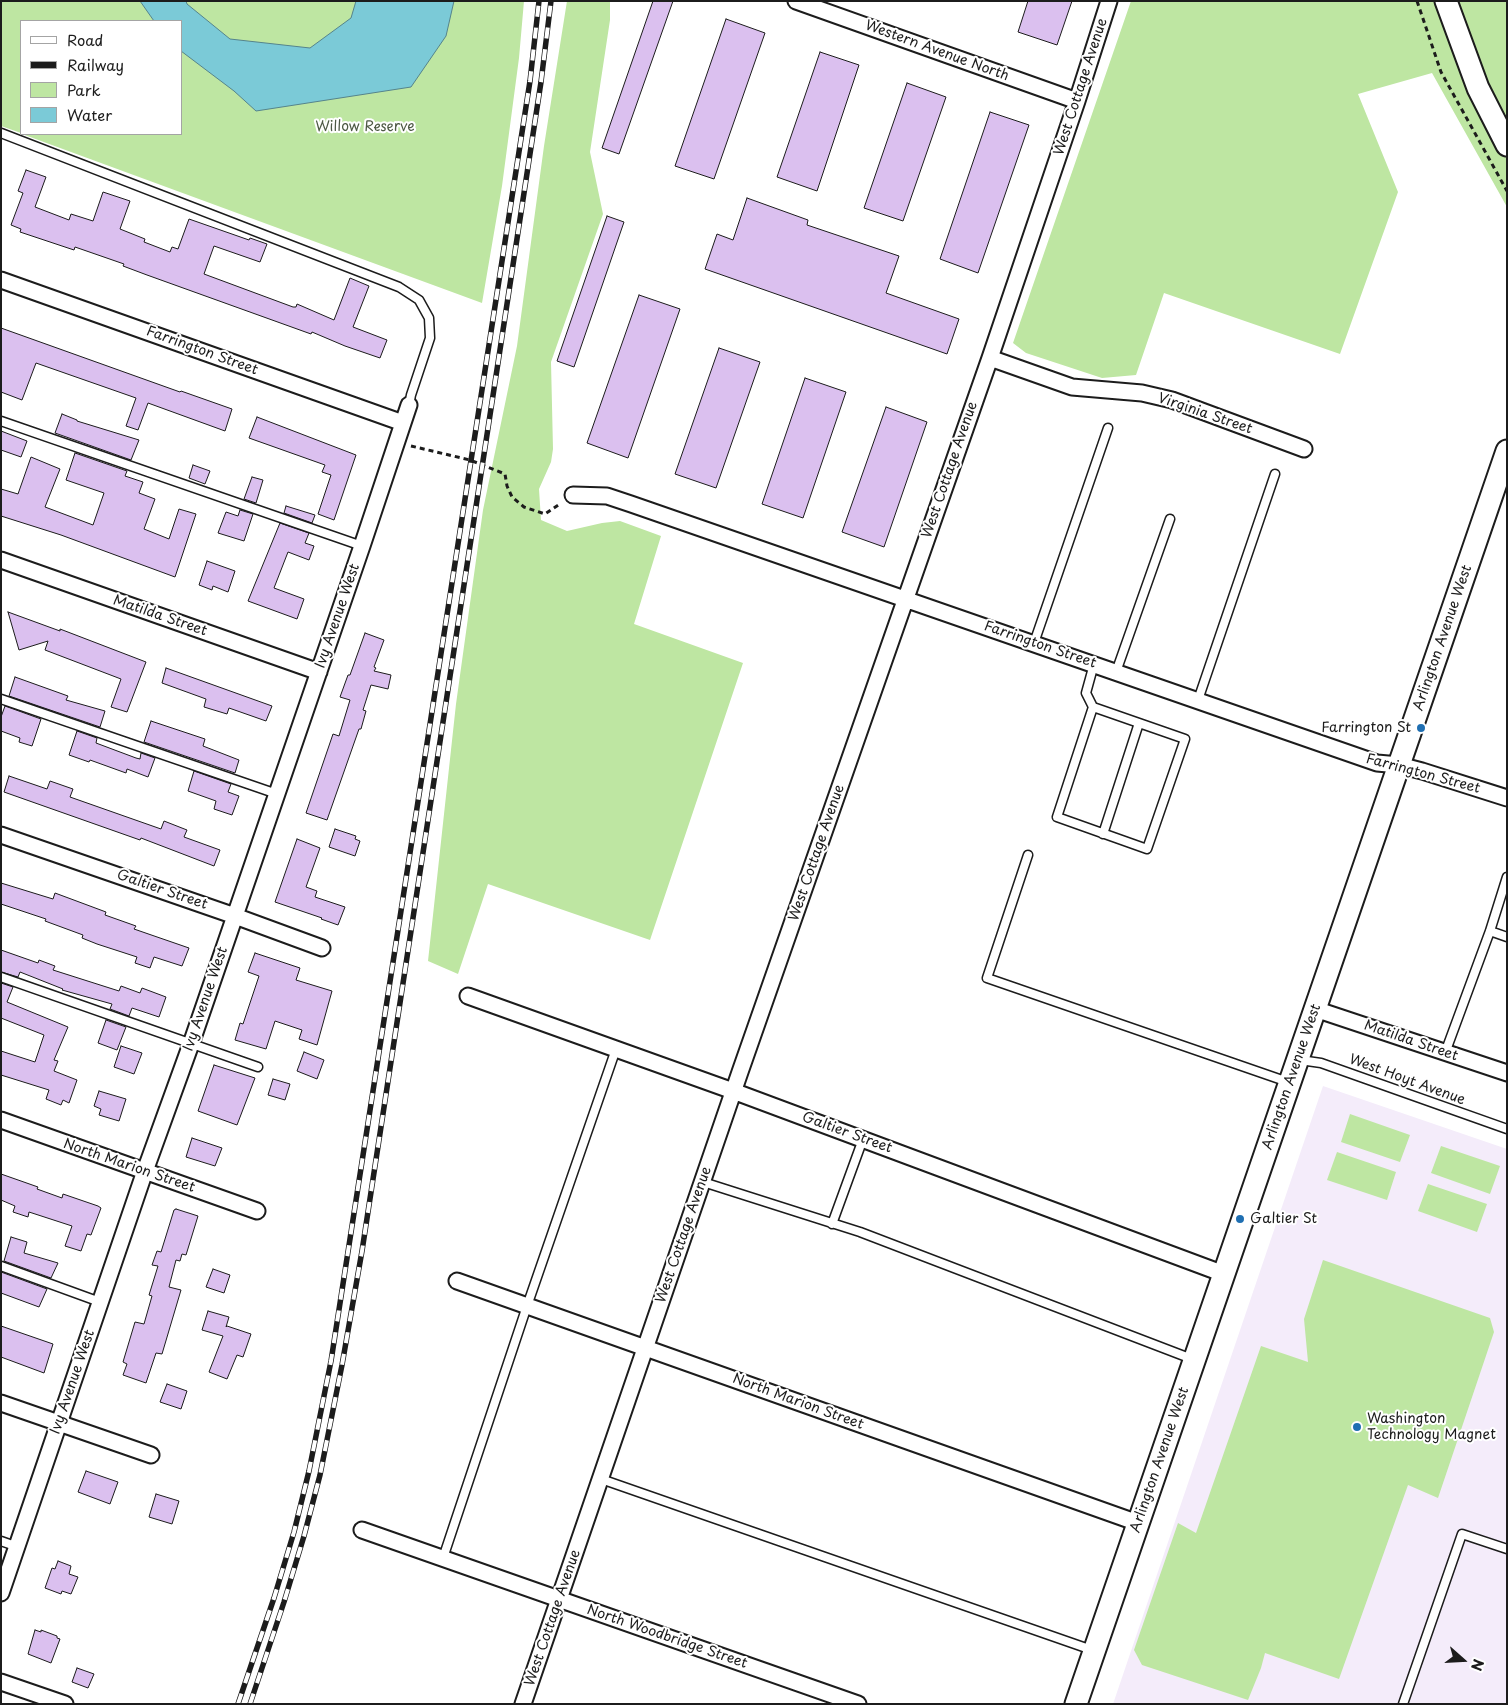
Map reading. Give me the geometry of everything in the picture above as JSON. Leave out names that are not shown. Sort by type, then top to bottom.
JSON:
[{"type":"street","name":"Western Avenue North","points":[[796,1],[1077,101]]},
{"type":"street","name":"West Cottage Avenue","points":[[523,1704],[734,1090],[990,358],[1109,1]]},
{"type":"street","points":[[1446,1],[1478,88],[1507,146]]},
{"type":"street","name":"Farrington Street","points":[[1,280],[403,423]]},
{"type":"street","name":"Virginia Street","points":[[990,358],[1072,387],[1142,392],[1172,400],[1304,449]]},
{"type":"street","name":"Ivy Avenue West","points":[[1,1593],[58,1423],[398,443],[409,405]]},
{"type":"street","name":"Arlington Avenue West","points":[[1076,1704],[1507,451]]},
{"type":"street","name":"Farrington Street","points":[[573,495],[615,498],[1377,763],[1399,765],[1507,798]]},
{"type":"street","name":"Matilda Street","points":[[1,560],[319,672]]},
{"type":"street","name":"Galtier Street","points":[[1,835],[322,948]]},
{"type":"street","name":"Galtier Street","points":[[468,996],[734,1090],[1224,1274]]},
{"type":"street","name":"Matilda Street","points":[[1315,1009],[1507,1074]]},
{"type":"street","name":"North Marion Street","points":[[1,1120],[257,1211]]},
{"type":"street","name":"North Marion Street","points":[[457,1281],[1138,1523]]},
{"type":"street","points":[[1,1403],[151,1455]]},
{"type":"street","name":"North Woodbridge Street","points":[[362,1530],[858,1704]]},
{"type":"street","points":[[1,1682],[65,1704]]},
{"type":"lane","points":[[1,133],[399,287],[419,300],[429,318],[430,338],[409,405]]},
{"type":"lane","points":[[1,421],[362,546]]},
{"type":"lane","points":[[1034,643],[1108,428]]},
{"type":"lane","points":[[1198,700],[1274,474]]},
{"type":"lane","points":[[1116,672],[1170,519]]},
{"type":"lane","points":[[1093,707],[1057,817],[1147,849],[1185,739],[1093,707],[1086,693],[1094,664]]},
{"type":"lane","points":[[1,699],[277,794]]},
{"type":"lane","points":[[1103,834],[1139,723]]},
{"type":"lane","points":[[1028,855],[987,978],[1290,1083]]},
{"type":"lane","points":[[1445,1053],[1490,931],[1507,877]]},
{"type":"lane","points":[[1490,931],[1507,937]]},
{"type":"lane","points":[[1,977],[258,1067]]},
{"type":"lane","points":[[443,1558],[527,1306],[616,1049]]},
{"type":"lane","name":"West Hoyt Avenue","points":[[1298,1059],[1321,1063],[1507,1129]]},
{"type":"lane","points":[[832,1224],[864,1139]]},
{"type":"lane","points":[[703,1182],[860,1232],[1194,1360]]},
{"type":"lane","points":[[1,1266],[100,1302]]},
{"type":"lane","points":[[601,1478],[1094,1651]]},
{"type":"lane","points":[[1403,1704],[1462,1534],[1507,1549]]},
{"type":"lane","points":[[1,1541],[18,1547]]},
{"type":"path","points":[[1417,1],[1441,72],[1507,191]]},
{"type":"path","points":[[398,443],[470,460],[504,474],[512,497],[524,507],[545,514],[573,495]]},
{"type":"shaded area","name":"Washington Technology Magnet","points":[[1323,1086],[1507,1149],[1507,1704],[1113,1704]]},
{"type":"green space","name":"Willow Reserve","points":[[1,1],[524,1],[519,58],[502,186],[482,303],[25,135],[182,135],[182,20],[20,20],[20,133],[1,126]]},
{"type":"green space","points":[[567,1],[610,1],[610,20],[590,152],[603,214],[551,362],[553,449],[551,462],[539,489],[541,520],[567,531],[620,521],[661,536],[634,624],[743,663],[650,940],[488,884],[458,974],[428,961],[456,704],[483,510],[517,346],[544,146]]},
{"type":"green space","points":[[1131,1],[1507,1],[1507,207],[1432,73],[1358,94],[1398,192],[1340,354],[1164,293],[1136,375],[1102,378],[1026,353],[1013,343]]},
{"type":"green space","points":[[1350,1114],[1410,1135],[1400,1162],[1341,1142]]},
{"type":"green space","points":[[1441,1146],[1500,1166],[1490,1194],[1431,1173]]},
{"type":"green space","points":[[1337,1152],[1396,1172],[1387,1200],[1327,1180]]},
{"type":"green space","points":[[1428,1184],[1487,1204],[1477,1232],[1418,1211]]},
{"type":"green space","points":[[1323,1260],[1490,1318],[1494,1332],[1438,1498],[1408,1485],[1339,1679],[1265,1653],[1248,1700],[1142,1665],[1134,1650],[1178,1523],[1196,1533],[1261,1346],[1308,1362],[1304,1319]]},
{"type":"water","points":[[140,1],[186,1],[187,4],[230,39],[310,48],[351,18],[356,1],[454,1],[446,36],[411,87],[256,111],[234,91],[182,52],[182,20],[153,20]]},
{"type":"building","points":[[653,1],[673,1],[619,154],[602,148]]},
{"type":"building","points":[[1028,1],[1072,1],[1057,45],[1018,32]]},
{"type":"building","points":[[726,19],[765,33],[714,179],[675,166]]},
{"type":"building","points":[[820,52],[859,65],[817,191],[777,177]]},
{"type":"building","points":[[907,83],[946,97],[903,221],[864,208]]},
{"type":"building","points":[[990,112],[1029,125],[978,273],[940,259]]},
{"type":"building","points":[[26,170],[46,177],[35,207],[69,220],[71,214],[93,221],[103,192],[130,201],[120,229],[145,239],[144,242],[170,252],[172,247],[178,249],[189,219],[249,240],[250,238],[267,244],[260,262],[214,246],[204,274],[293,307],[296,307],[297,304],[334,320],[350,278],[369,286],[353,327],[387,340],[380,358],[312,332],[311,334],[147,275],[123,266],[124,264],[75,247],[74,250],[20,232],[21,229],[11,225],[23,193],[18,191]]},
{"type":"building","points":[[747,198],[808,220],[807,225],[899,256],[886,293],[959,319],[947,354],[705,269],[717,234],[733,240]]},
{"type":"building","points":[[607,216],[624,222],[574,367],[557,361]]},
{"type":"building","points":[[639,295],[680,309],[628,458],[587,443]]},
{"type":"building","points":[[1,328],[232,409],[225,431],[148,403],[138,430],[126,426],[136,398],[36,363],[22,400],[1,392]]},
{"type":"building","points":[[719,348],[760,362],[716,488],[675,474]]},
{"type":"building","points":[[805,378],[846,392],[803,518],[762,504]]},
{"type":"building","points":[[886,407],[927,422],[884,547],[842,532]]},
{"type":"building","points":[[62,414],[77,421],[139,440],[131,460],[55,433]]},
{"type":"building","points":[[257,417],[356,455],[334,520],[318,514],[331,475],[322,472],[325,465],[249,438]]},
{"type":"building","points":[[1,431],[27,441],[21,457],[1,450]]},
{"type":"building","points":[[75,453],[127,471],[125,476],[143,482],[139,493],[155,499],[144,529],[169,539],[179,509],[196,514],[175,577],[61,535],[1,516],[1,489],[18,494],[31,457],[60,469],[45,507],[93,525],[104,493],[66,480]]},
{"type":"building","points":[[193,465],[210,471],[205,484],[189,478]]},
{"type":"building","points":[[252,477],[263,480],[256,503],[244,499]]},
{"type":"building","points":[[286,506],[315,515],[312,523],[284,513]]},
{"type":"building","points":[[240,510],[253,514],[244,541],[218,533],[226,512],[238,516]]},
{"type":"building","points":[[280,523],[309,533],[305,543],[314,546],[309,560],[288,552],[274,588],[304,599],[297,619],[248,601]]},
{"type":"building","points":[[207,561],[235,571],[228,592],[213,586],[212,590],[199,585]]},
{"type":"building","points":[[8,612],[60,631],[60,629],[146,662],[127,712],[111,707],[121,679],[45,650],[48,641],[19,650]]},
{"type":"building","points":[[365,633],[384,640],[374,671],[391,675],[388,689],[371,685],[363,710],[366,711],[361,729],[359,729],[327,820],[306,813],[333,734],[339,736],[350,700],[340,697]]},
{"type":"building","points":[[166,668],[272,706],[266,721],[229,708],[227,714],[204,707],[206,699],[162,683]]},
{"type":"building","points":[[15,677],[68,696],[66,700],[105,711],[100,727],[9,696]]},
{"type":"building","points":[[5,706],[41,719],[32,746],[19,742],[20,738],[1,731],[1,717]]},
{"type":"building","points":[[151,721],[205,739],[203,746],[239,760],[235,773],[144,742]]},
{"type":"building","points":[[77,731],[97,738],[96,743],[136,758],[140,759],[141,753],[155,758],[148,777],[127,769],[126,773],[90,760],[89,762],[69,755]]},
{"type":"building","points":[[194,771],[231,784],[228,792],[239,796],[232,815],[214,809],[216,801],[188,791]]},
{"type":"building","points":[[9,776],[47,789],[50,781],[73,789],[70,797],[161,829],[164,821],[187,830],[184,837],[220,850],[214,866],[141,838],[140,840],[4,792]]},
{"type":"building","points":[[335,829],[356,836],[355,839],[360,841],[355,856],[329,847]]},
{"type":"building","points":[[297,839],[320,848],[306,887],[317,891],[315,897],[345,907],[338,925],[275,902]]},
{"type":"building","points":[[1,883],[53,899],[55,893],[106,912],[105,915],[136,926],[134,929],[189,948],[182,966],[154,957],[150,968],[135,963],[137,957],[97,944],[82,938],[83,935],[45,921],[46,919],[1,904]]},
{"type":"building","points":[[1,950],[38,963],[39,960],[55,966],[53,970],[119,991],[121,986],[140,993],[142,988],[166,997],[159,1017],[132,1008],[129,1016],[110,1009],[112,1004],[62,990],[20,972],[18,977],[1,972]]},
{"type":"building","points":[[255,953],[300,968],[296,980],[332,991],[317,1045],[299,1039],[302,1030],[275,1021],[266,1049],[235,1040],[240,1023],[243,1024],[259,976],[248,972]]},
{"type":"building","points":[[1,983],[13,987],[7,1002],[68,1027],[54,1060],[58,1061],[54,1071],[77,1080],[69,1103],[63,1100],[61,1105],[46,1099],[49,1090],[1,1075],[1,1051],[35,1062],[44,1035],[1,1018]]},
{"type":"building","points":[[106,1020],[126,1027],[117,1050],[98,1043]]},
{"type":"building","points":[[121,1046],[142,1053],[134,1074],[114,1067]]},
{"type":"building","points":[[304,1052],[324,1060],[317,1079],[297,1071]]},
{"type":"building","points":[[214,1065],[255,1078],[237,1125],[198,1111]]},
{"type":"building","points":[[273,1079],[290,1084],[285,1100],[268,1095]]},
{"type":"building","points":[[99,1091],[126,1099],[119,1121],[99,1115],[101,1109],[94,1106]]},
{"type":"building","points":[[192,1138],[222,1148],[215,1166],[186,1157]]},
{"type":"building","points":[[1,1174],[62,1198],[63,1194],[101,1208],[91,1235],[87,1234],[81,1251],[65,1246],[72,1226],[29,1212],[28,1217],[13,1212],[15,1206],[1,1200]]},
{"type":"building","points":[[174,1210],[198,1216],[186,1255],[182,1254],[180,1261],[176,1260],[169,1287],[181,1290],[162,1354],[156,1353],[146,1383],[123,1375],[127,1364],[123,1362],[135,1322],[144,1324],[152,1296],[149,1295],[158,1266],[152,1265],[157,1251],[161,1252]]},
{"type":"building","points":[[11,1237],[27,1242],[24,1253],[58,1263],[51,1278],[4,1261]]},
{"type":"building","points":[[213,1269],[230,1275],[224,1293],[206,1287]]},
{"type":"building","points":[[1,1272],[47,1289],[39,1307],[1,1293]]},
{"type":"building","points":[[208,1311],[229,1317],[226,1327],[251,1334],[243,1357],[237,1355],[227,1379],[209,1372],[223,1336],[202,1330]]},
{"type":"building","points":[[1,1326],[53,1344],[44,1373],[1,1357]]},
{"type":"building","points":[[167,1384],[187,1391],[181,1409],[160,1402]]},
{"type":"building","points":[[86,1471],[118,1482],[110,1504],[78,1492]]},
{"type":"building","points":[[156,1494],[179,1501],[172,1524],[149,1517]]},
{"type":"building","points":[[58,1561],[71,1566],[69,1574],[78,1577],[71,1594],[62,1591],[61,1594],[45,1588],[52,1568],[55,1569]]},
{"type":"building","points":[[35,1630],[41,1632],[41,1630],[60,1639],[51,1663],[28,1654]]},
{"type":"building","points":[[77,1668],[94,1674],[88,1688],[72,1682]]},
{"type":"railway","points":[[238,1704],[294,1532],[309,1471],[331,1361],[530,81],[539,1]]},
{"type":"railway","points":[[250,1704],[304,1536],[320,1475],[342,1365],[362,1251],[541,82],[551,1]]},
{"type":"place","name":"Farrington St","points":[[1421,728]]},
{"type":"place","name":"Galtier St","points":[[1240,1219]]},
{"type":"place","name":"Washington Technology Magnet","points":[[1357,1427]]}]
